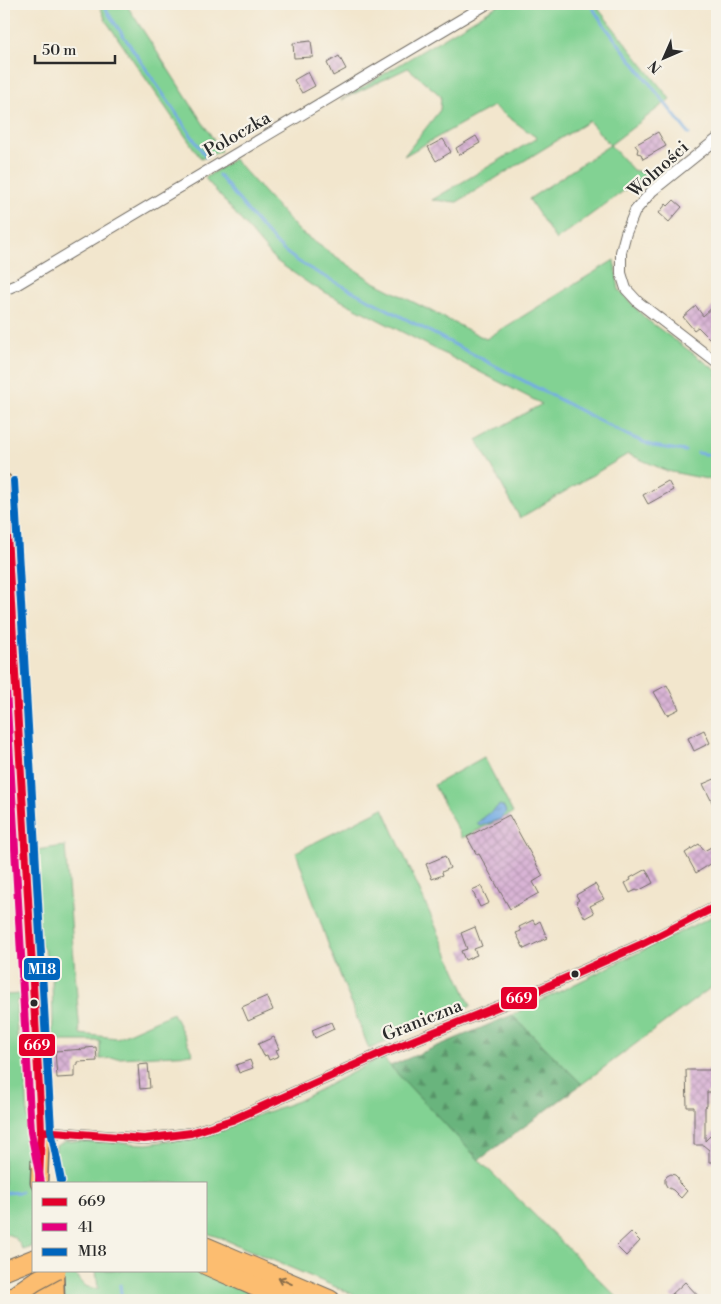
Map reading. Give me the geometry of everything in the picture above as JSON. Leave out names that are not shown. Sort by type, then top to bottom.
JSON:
[{"type":"highway","points":[[208,1248],[330,1300]]},
{"type":"highway","points":[[208,1267],[286,1300]]},
{"type":"highway","points":[[15,1295],[52,1272]]},
{"type":"main road","points":[[4,482],[41,1131],[39,1182]]},
{"type":"main road","points":[[41,1131],[51,1182]]},
{"type":"main road","points":[[42,1272],[42,1300]]},
{"type":"main road","points":[[56,1272],[56,1300]]},
{"type":"street","name":"Poloczka","points":[[4,290],[16,285],[487,4]]},
{"type":"street","name":"Wolności","points":[[717,139],[652,191],[635,211],[626,233],[622,252],[621,273],[626,289],[638,302],[717,363]]},
{"type":"street","name":"Graniczna","points":[[41,1131],[144,1138],[191,1133],[232,1120],[382,1053],[537,991],[640,945],[717,906]]},
{"type":"green space","points":[[99,4],[126,4],[221,151],[201,159],[106,21]]},
{"type":"green space","points":[[500,4],[596,4],[670,99],[610,145],[589,121],[457,202],[432,200],[537,138],[493,106],[404,156],[440,110],[441,96],[408,68],[341,100]]},
{"type":"green space","points":[[610,145],[633,170],[647,174],[556,240],[529,199]]},
{"type":"green space","points":[[234,159],[300,232],[372,281],[486,339],[614,260],[619,290],[646,319],[717,371],[717,481],[667,471],[628,454],[520,518],[477,440],[542,404],[311,285],[275,260],[205,178]]},
{"type":"green space","points":[[484,757],[513,813],[462,838],[434,785]]},
{"type":"green space","points":[[383,808],[471,1006],[369,1049],[327,941],[296,852]]},
{"type":"green space","points":[[65,846],[80,1034],[117,1038],[173,1013],[193,1054],[100,1059],[100,1041],[52,1041],[52,979],[45,951],[38,941],[36,850]]},
{"type":"green space","points":[[717,914],[717,983],[582,1084],[512,1015]]},
{"type":"green space","points":[[22,994],[16,1003],[17,1036],[25,1058],[32,1203],[32,1247],[23,1250],[16,1239],[4,1234],[4,995]]},
{"type":"green space","points":[[512,1015],[582,1084],[479,1160],[390,1066]]},
{"type":"green space","points":[[382,1057],[479,1160],[620,1300],[366,1300],[208,1234],[208,1182],[57,1182],[56,1146],[66,1141],[147,1144],[194,1138],[298,1101]]},
{"type":"green space","points":[[75,1272],[78,1279],[84,1285],[98,1289],[96,1272],[199,1272],[221,1279],[270,1300],[63,1300],[62,1277]]},
{"type":"water","points":[[500,805],[504,807],[506,812],[501,819],[480,826],[478,824],[478,822]]},
{"type":"building","points":[[311,41],[313,57],[294,58],[293,43]]},
{"type":"building","points":[[339,56],[346,69],[333,76],[327,63]]},
{"type":"building","points":[[308,72],[315,86],[302,93],[294,80]]},
{"type":"building","points":[[658,132],[666,146],[643,159],[641,154],[637,153],[638,149],[635,145]]},
{"type":"building","points":[[476,136],[480,143],[459,155],[456,148]]},
{"type":"building","points":[[443,139],[451,152],[436,161],[428,147]]},
{"type":"building","points":[[674,200],[682,207],[669,222],[659,213],[666,204],[668,206]]},
{"type":"building","points":[[717,303],[717,335],[711,340],[698,327],[694,330],[683,317],[696,306],[703,316]]},
{"type":"building","points":[[668,481],[673,490],[648,504],[643,495]]},
{"type":"building","points":[[667,685],[679,709],[667,715],[654,692]]},
{"type":"building","points":[[704,730],[710,743],[694,751],[688,738]]},
{"type":"building","points":[[717,778],[717,812],[703,784]]},
{"type":"building","points":[[509,815],[543,876],[533,882],[539,893],[510,909],[479,854],[477,855],[467,837]]},
{"type":"building","points":[[699,844],[704,851],[711,847],[717,860],[696,873],[685,853]]},
{"type":"building","points":[[445,856],[450,868],[442,872],[443,875],[432,879],[426,864]]},
{"type":"building","points":[[646,869],[653,883],[630,893],[625,883]]},
{"type":"building","points":[[595,884],[604,899],[590,906],[594,913],[585,918],[576,902],[579,900],[576,895]]},
{"type":"building","points":[[481,886],[489,903],[480,907],[472,890]]},
{"type":"building","points":[[533,920],[535,924],[540,921],[547,938],[524,949],[516,933],[521,931],[519,927]]},
{"type":"building","points":[[475,927],[482,946],[474,949],[477,955],[465,960],[461,951],[467,949],[461,933]]},
{"type":"building","points":[[267,996],[273,1010],[248,1021],[242,1007]]},
{"type":"building","points":[[331,1022],[334,1029],[315,1038],[312,1030]]},
{"type":"building","points":[[274,1037],[279,1049],[276,1050],[279,1056],[269,1060],[267,1055],[264,1056],[258,1044]]},
{"type":"building","points":[[96,1047],[97,1061],[78,1062],[78,1065],[75,1065],[75,1077],[57,1078],[55,1051]]},
{"type":"building","points":[[250,1060],[253,1068],[239,1073],[236,1065]]},
{"type":"building","points":[[148,1064],[150,1088],[140,1089],[138,1065]]},
{"type":"building","points":[[686,1070],[711,1070],[712,1083],[717,1083],[717,1092],[707,1092],[705,1141],[717,1129],[717,1162],[709,1162],[709,1150],[703,1145],[694,1145],[694,1107],[687,1107]]},
{"type":"building","points":[[671,1174],[678,1178],[679,1183],[687,1191],[681,1198],[667,1187],[665,1183],[667,1176]]},
{"type":"building","points":[[631,1232],[640,1241],[626,1256],[616,1246]]},
{"type":"building","points":[[685,1282],[702,1300],[675,1300],[670,1296]]},
{"type":"waterway","points":[[104,4],[108,13],[206,157]]},
{"type":"waterway","points":[[590,4],[604,25],[689,134]]},
{"type":"waterway","points":[[219,175],[274,241],[286,253],[304,265],[627,435],[653,446],[685,451]]},
{"type":"waterway","points":[[698,453],[717,456]]},
{"type":"waterway","points":[[4,1193],[21,1192]]},
{"type":"waterway","points":[[120,1285],[122,1300]]},
{"type":"transit line","name":"M18","points":[[14,481],[51,1130],[61,1181]]},
{"type":"transit line","name":"669","points":[[4,482],[40,1105],[39,1182]]},
{"type":"transit line","name":"41","points":[[4,653],[31,1132],[41,1182]]},
{"type":"transit line","name":"669","points":[[41,1131],[144,1139],[191,1133],[232,1120],[382,1053],[537,991],[640,945],[717,906]]}]
